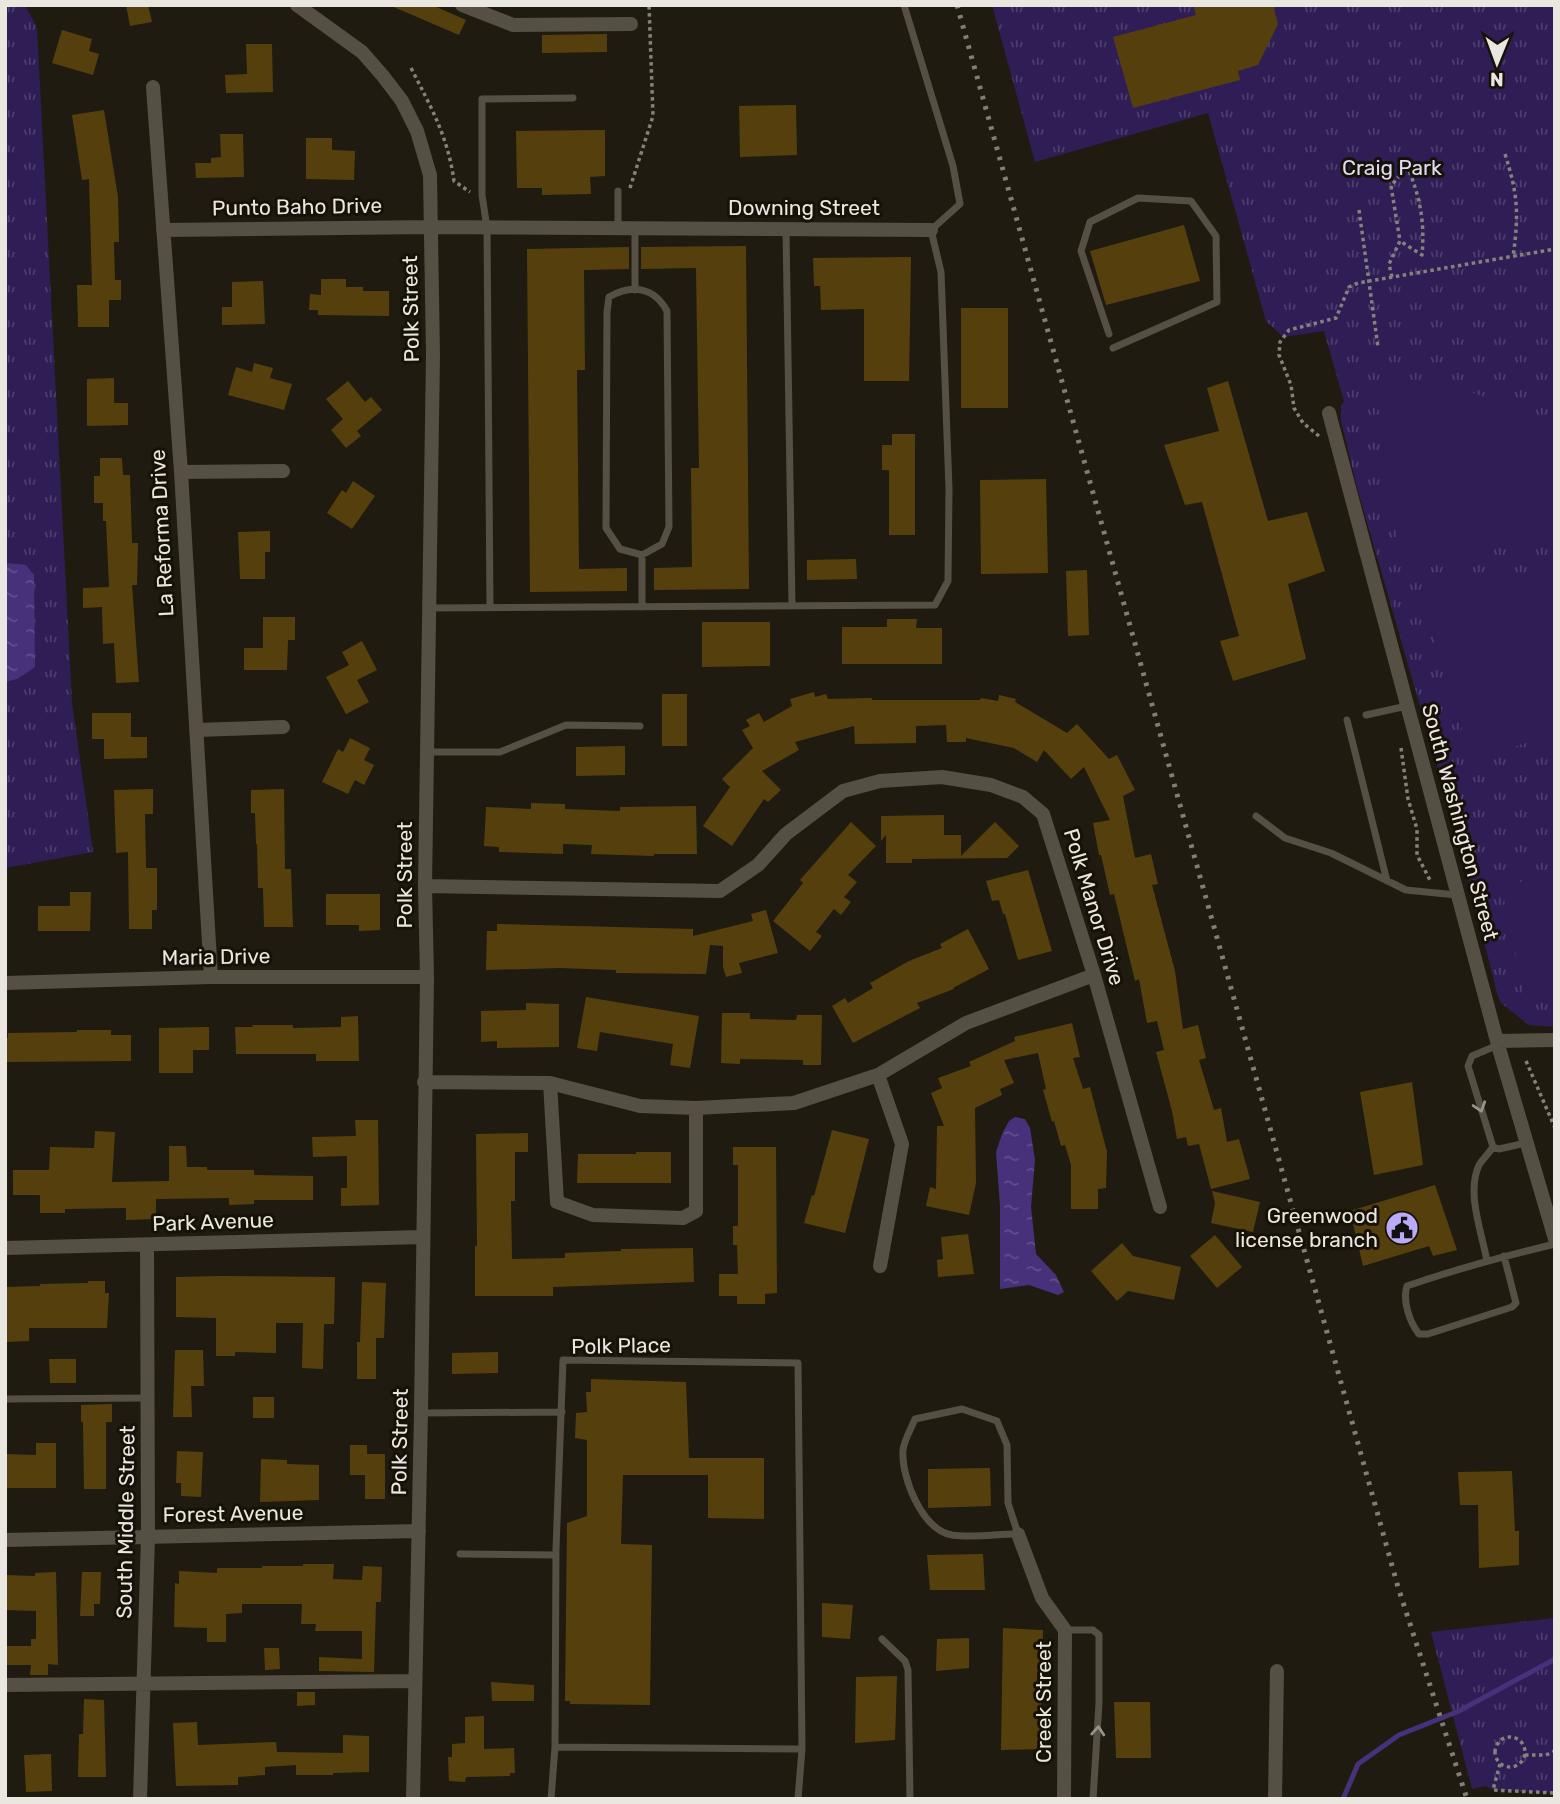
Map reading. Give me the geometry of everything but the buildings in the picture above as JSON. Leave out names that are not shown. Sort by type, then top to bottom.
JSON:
[{"type":"street","name":"Polk Street","points":[[297,5],[362,52],[402,101],[417,131],[430,175],[433,355],[421,1413],[413,1799]]},
{"type":"street","points":[[462,5],[513,25],[631,24]]},
{"type":"street","name":"La Reforma Drive","points":[[153,87],[181,472],[211,977]]},
{"type":"street","name":"Downing Street","points":[[431,227],[931,230]]},
{"type":"street","name":"Punto Baho Drive","points":[[163,230],[431,227]]},
{"type":"street","name":"South Washington Street","points":[[1329,413],[1497,1043],[1555,1242]]},
{"type":"street","points":[[181,472],[283,471]]},
{"type":"street","points":[[196,730],[283,727]]},
{"type":"street","name":"Polk Manor Drive","points":[[425,886],[720,891],[758,865],[786,834],[843,791],[880,780],[942,777],[991,785],[1023,797],[1044,814],[1094,975],[1160,1207]]},
{"type":"street","points":[[424,1082],[551,1083],[640,1106],[696,1108],[794,1104],[878,1075],[966,1023],[1094,975]]},
{"type":"street","name":"Maria Drive","points":[[5,983],[211,977],[426,977]]},
{"type":"street","points":[[1497,1043],[1555,1040]]},
{"type":"street","points":[[878,1075],[902,1144],[880,1266]]},
{"type":"street","points":[[551,1083],[557,1202],[593,1215],[683,1217],[696,1211],[696,1108]]},
{"type":"street","name":"Park Avenue","points":[[5,1248],[422,1237]]},
{"type":"street","name":"South Middle Street","points":[[140,1799],[148,1536],[147,1245]]},
{"type":"street","name":"Forest Avenue","points":[[5,1540],[419,1531]]},
{"type":"street","name":"Creek Street","points":[[1018,1534],[1042,1598],[1065,1630],[1064,1799]]},
{"type":"street","points":[[1275,1799],[1276,1671]]},
{"type":"street","points":[[5,1685],[415,1681]]},
{"type":"lane","points":[[430,608],[935,605],[948,581],[949,489],[942,272],[931,230],[960,204],[954,166],[904,5]]},
{"type":"lane","points":[[490,607],[487,228],[482,195],[482,99],[573,97]]},
{"type":"lane","points":[[618,191],[618,229]]},
{"type":"lane","points":[[1109,334],[1082,251],[1090,222],[1138,198],[1191,201],[1216,236],[1217,302],[1113,348]]},
{"type":"lane","points":[[635,229],[635,290]]},
{"type":"lane","points":[[786,229],[792,606]]},
{"type":"lane","points":[[621,290],[646,290],[660,297],[667,311],[669,527],[662,544],[642,555],[620,549],[606,528],[607,312],[609,297],[621,290]]},
{"type":"lane","points":[[642,555],[642,607]]},
{"type":"lane","points":[[1366,715],[1407,706]]},
{"type":"lane","points":[[1347,720],[1387,881]]},
{"type":"lane","points":[[427,752],[500,752],[566,724],[640,726]]},
{"type":"lane","points":[[1256,816],[1285,838],[1331,853],[1406,890],[1458,895]]},
{"type":"lane","points":[[1493,1147],[1468,1066],[1472,1056],[1497,1043]]},
{"type":"lane","points":[[1493,1147],[1499,1149],[1527,1143]]},
{"type":"lane","points":[[1487,1261],[1475,1200],[1475,1183],[1479,1165],[1493,1147]]},
{"type":"lane","points":[[1504,1256],[1516,1303],[1512,1307],[1428,1334],[1419,1334],[1413,1327],[1404,1294],[1407,1286],[1466,1266],[1555,1242]]},
{"type":"lane","name":"Polk Place","points":[[551,1799],[555,1747],[556,1555],[563,1360],[798,1363],[802,1749],[797,1799]]},
{"type":"lane","points":[[5,1399],[148,1398]]},
{"type":"lane","points":[[962,1409],[997,1422],[1007,1445],[1008,1503],[1018,1534],[949,1535],[931,1522],[915,1504],[906,1478],[903,1449],[915,1419],[962,1409]]},
{"type":"lane","points":[[421,1413],[562,1412]]},
{"type":"lane","points":[[460,1554],[556,1555]]},
{"type":"lane","points":[[1065,1630],[1093,1630],[1099,1635],[1100,1703],[1093,1799]]},
{"type":"lane","points":[[882,1639],[905,1661],[908,1670],[910,1799]]},
{"type":"lane","points":[[555,1747],[802,1749]]},
{"type":"path","points":[[629,191],[653,116],[649,5]]},
{"type":"path","points":[[411,68],[441,125],[451,156],[454,181],[466,191],[482,195]]},
{"type":"path","points":[[1505,154],[1518,203],[1513,257]]},
{"type":"path","points":[[1392,277],[1390,264],[1400,242],[1391,186],[1407,166],[1423,213],[1422,255],[1400,242]]},
{"type":"path","points":[[1359,210],[1378,347]]},
{"type":"path","points":[[1322,444],[1319,436],[1303,423],[1294,408],[1291,385],[1279,355],[1280,342],[1289,330],[1336,318],[1349,287],[1368,281],[1555,249]]},
{"type":"path","points":[[1526,1061],[1555,1128]]},
{"type":"path","points":[[1502,1738],[1517,1738],[1524,1745],[1525,1755],[1515,1766],[1505,1767],[1500,1764],[1494,1751],[1502,1738]]},
{"type":"path","points":[[1525,1755],[1546,1755],[1555,1751]]},
{"type":"path","points":[[1500,1764],[1493,1790],[1555,1793]]},
{"type":"green space","points":[[5,5],[25,5],[37,28],[72,703],[93,852],[5,868]]},
{"type":"green space","name":"Craig Park","points":[[992,5],[1555,5],[1555,1027],[1529,1025],[1501,1003],[1497,993],[1458,837],[1358,491],[1341,421],[1341,406],[1344,401],[1324,331],[1283,337],[1266,321],[1208,113],[1035,162]]},
{"type":"green space","points":[[1436,384],[1477,394],[1503,406],[1526,423],[1546,444],[1554,455],[1557,480],[1555,531],[1457,560],[1451,552],[1413,569],[1398,557],[1395,513],[1389,511],[1377,390]]},
{"type":"green space","points":[[1504,574],[1531,576],[1555,582],[1555,734],[1485,756],[1466,744],[1420,589]]},
{"type":"green space","points":[[1555,881],[1555,997],[1535,1002],[1524,994],[1515,951],[1508,944],[1503,883]]},
{"type":"green space","points":[[1555,1618],[1555,1793],[1493,1790],[1486,1786],[1472,1789],[1431,1632]]},
{"type":"water","points":[[8,563],[26,565],[34,575],[35,667],[17,679],[5,682],[5,566]]},
{"type":"water","points":[[1015,1117],[1025,1119],[1030,1128],[1035,1160],[1031,1207],[1036,1254],[1056,1275],[1064,1292],[1058,1295],[1029,1285],[1000,1289],[1000,1206],[996,1152],[1009,1121]]},
{"type":"waterway","points":[[1343,1799],[1358,1764],[1399,1735],[1459,1711],[1555,1659]]},
{"type":"railway","points":[[957,5],[1398,1587],[1467,1799]]},
{"type":"place","name":"Greenwood license branch","points":[[1402,1228]]}]
